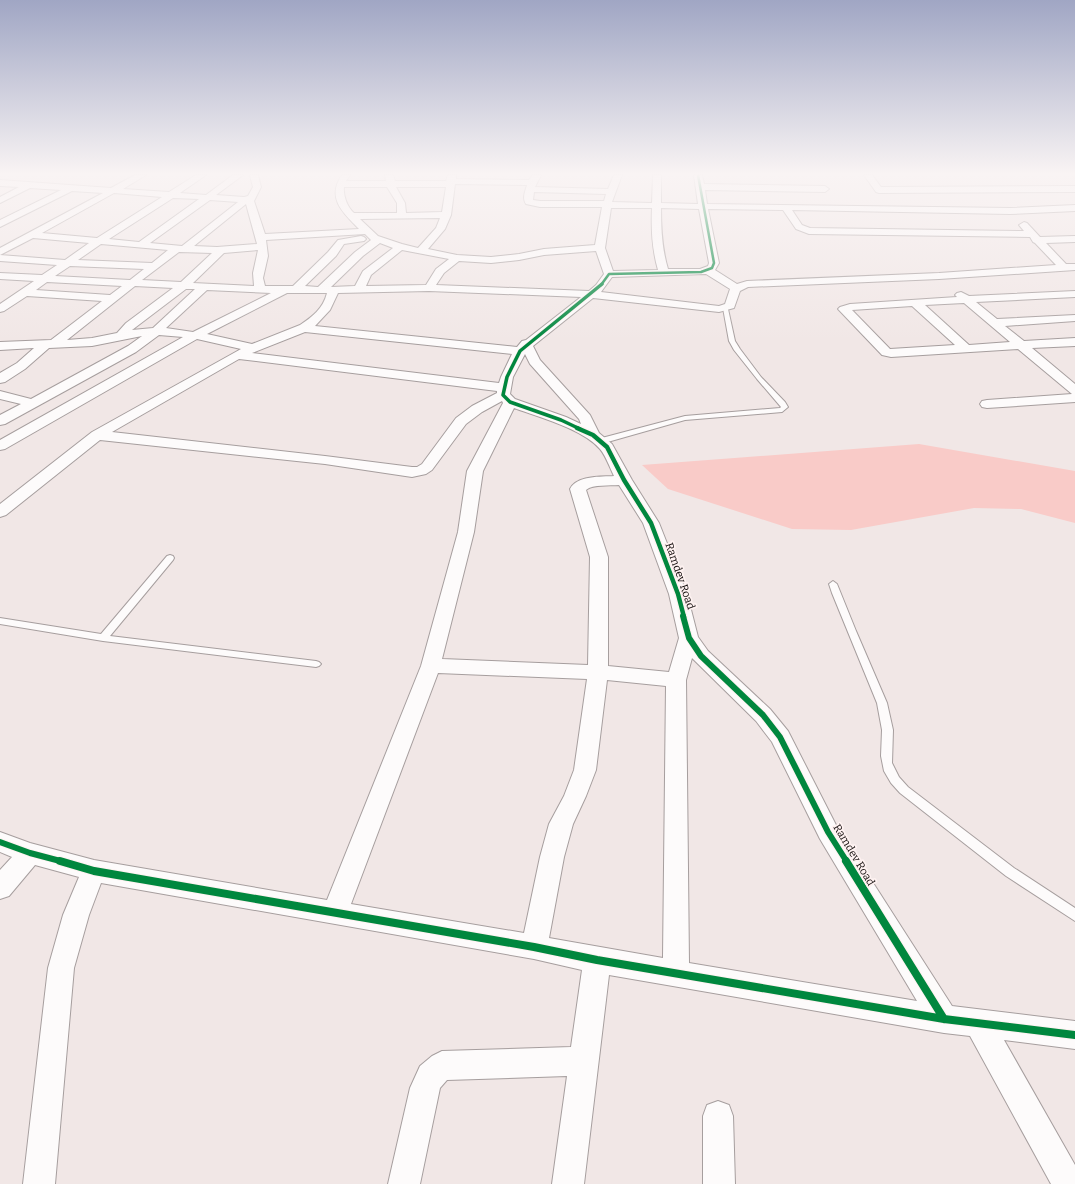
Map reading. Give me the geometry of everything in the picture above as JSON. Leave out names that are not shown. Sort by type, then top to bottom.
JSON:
[{"type":"street","points":[[0,252],[42,230]]},
{"type":"street","points":[[0,309],[116,230]]},
{"type":"street","points":[[141,245],[161,230]]},
{"type":"street","points":[[0,379],[21,366],[153,266],[205,230]]},
{"type":"street","points":[[259,230],[262,242],[262,259],[257,277],[261,289]]},
{"type":"street","points":[[367,230],[374,236],[400,247],[457,258],[502,259],[544,252],[600,248]]},
{"type":"street","points":[[420,252],[439,230]]},
{"type":"street","points":[[603,230],[600,248],[609,274]]},
{"type":"street","points":[[656,230],[658,251],[664,272]]},
{"type":"street","points":[[609,274],[692,272],[712,268],[714,263],[707,230]]},
{"type":"street","points":[[809,230],[818,232],[871,232],[1075,239]]},
{"type":"street","points":[[1028,230],[1072,268]]},
{"type":"street","points":[[33,235],[180,249],[222,249],[262,242],[374,236]]},
{"type":"street","points":[[0,446],[196,335],[290,290],[332,254],[341,242],[374,236]]},
{"type":"street","points":[[327,290],[374,236]]},
{"type":"street","points":[[358,290],[367,273],[400,247]]},
{"type":"street","points":[[121,336],[130,325],[183,286],[222,249]]},
{"type":"street","points":[[0,258],[68,263],[153,266]]},
{"type":"street","points":[[430,288],[440,271],[457,258]]},
{"type":"street","points":[[0,276],[290,290],[430,288],[590,294],[710,309],[725,308],[730,306],[734,290],[747,284],[939,276],[1072,268]]},
{"type":"street","points":[[706,270],[736,288]]},
{"type":"street","points":[[335,912],[431,666],[466,532],[476,471],[523,348],[600,287],[609,274]]},
{"type":"street","points":[[939,276],[1075,391]]},
{"type":"street","points":[[0,421],[119,357],[156,331],[204,287]]},
{"type":"street","points":[[0,512],[97,435],[237,355],[304,328],[324,312],[332,300],[327,290]]},
{"type":"street","points":[[23,292],[112,298]]},
{"type":"street","points":[[1075,294],[915,302],[850,307],[844,309],[886,352],[895,354],[1020,344],[1075,342]]},
{"type":"street","points":[[915,302],[965,348]]},
{"type":"street","points":[[994,323],[1075,318]]},
{"type":"street","points":[[304,328],[523,348]]},
{"type":"street","points":[[0,343],[50,344],[94,341],[156,331],[196,335],[252,348]]},
{"type":"street","name":"Ramdev Road","points":[[523,348],[585,418],[597,438],[607,447],[624,480],[651,523],[678,594],[689,638],[701,656],[763,714],[780,737],[828,832],[944,1019]]},
{"type":"street","points":[[237,355],[506,395],[597,438]]},
{"type":"street","points":[[1058,377],[1075,376]]},
{"type":"street","points":[[0,395],[32,403]]},
{"type":"street","points":[[97,435],[325,460],[412,472],[421,471],[427,467],[461,421],[477,409],[506,395]]},
{"type":"street","points":[[987,404],[1075,398]]},
{"type":"street","points":[[534,947],[552,857],[561,824],[575,796],[585,770],[598,672],[599,557],[578,488],[581,485],[624,480]]},
{"type":"street","points":[[676,974],[676,680],[689,638]]},
{"type":"street","points":[[431,666],[598,672],[676,680]]},
{"type":"street","points":[[0,842],[30,853],[94,871],[534,947],[676,974],[944,1019],[1075,1035]]},
{"type":"street","points":[[0,888],[30,853]]},
{"type":"street","points":[[39,1184],[61,968],[76,915],[94,871]]},
{"type":"street","points":[[568,1184],[597,960]]},
{"type":"street","points":[[979,1024],[1068,1184]]},
{"type":"street","points":[[404,1184],[426,1088],[430,1076],[442,1066],[584,1061]]},
{"type":"street","points":[[718,1116],[719,1184]]},
{"type":"lane","points":[[597,438],[685,418],[782,410],[785,407],[759,378],[732,341],[725,308]]},
{"type":"lane","points":[[103,638],[170,558]]},
{"type":"lane","points":[[833,584],[858,648],[882,702],[887,720],[886,765],[889,773],[904,790],[1010,872],[1075,915]]},
{"type":"lane","points":[[0,622],[103,638],[316,664]]},
{"type":"shaded area","points":[[919,444],[1075,471],[1075,523],[1021,509],[974,508],[851,530],[792,529],[668,489],[642,465]]},
{"type":"cycle path","points":[[708,230],[714,263],[712,268],[701,272],[609,274],[600,287],[520,351],[507,377],[503,395],[510,402],[561,420],[593,435],[607,447],[624,480],[651,523],[678,594],[689,638],[701,656],[763,715],[780,737],[828,832],[944,1019]]},
{"type":"cycle path","points":[[0,842],[30,853],[94,871],[534,947],[597,960],[944,1019],[1075,1035]]}]
